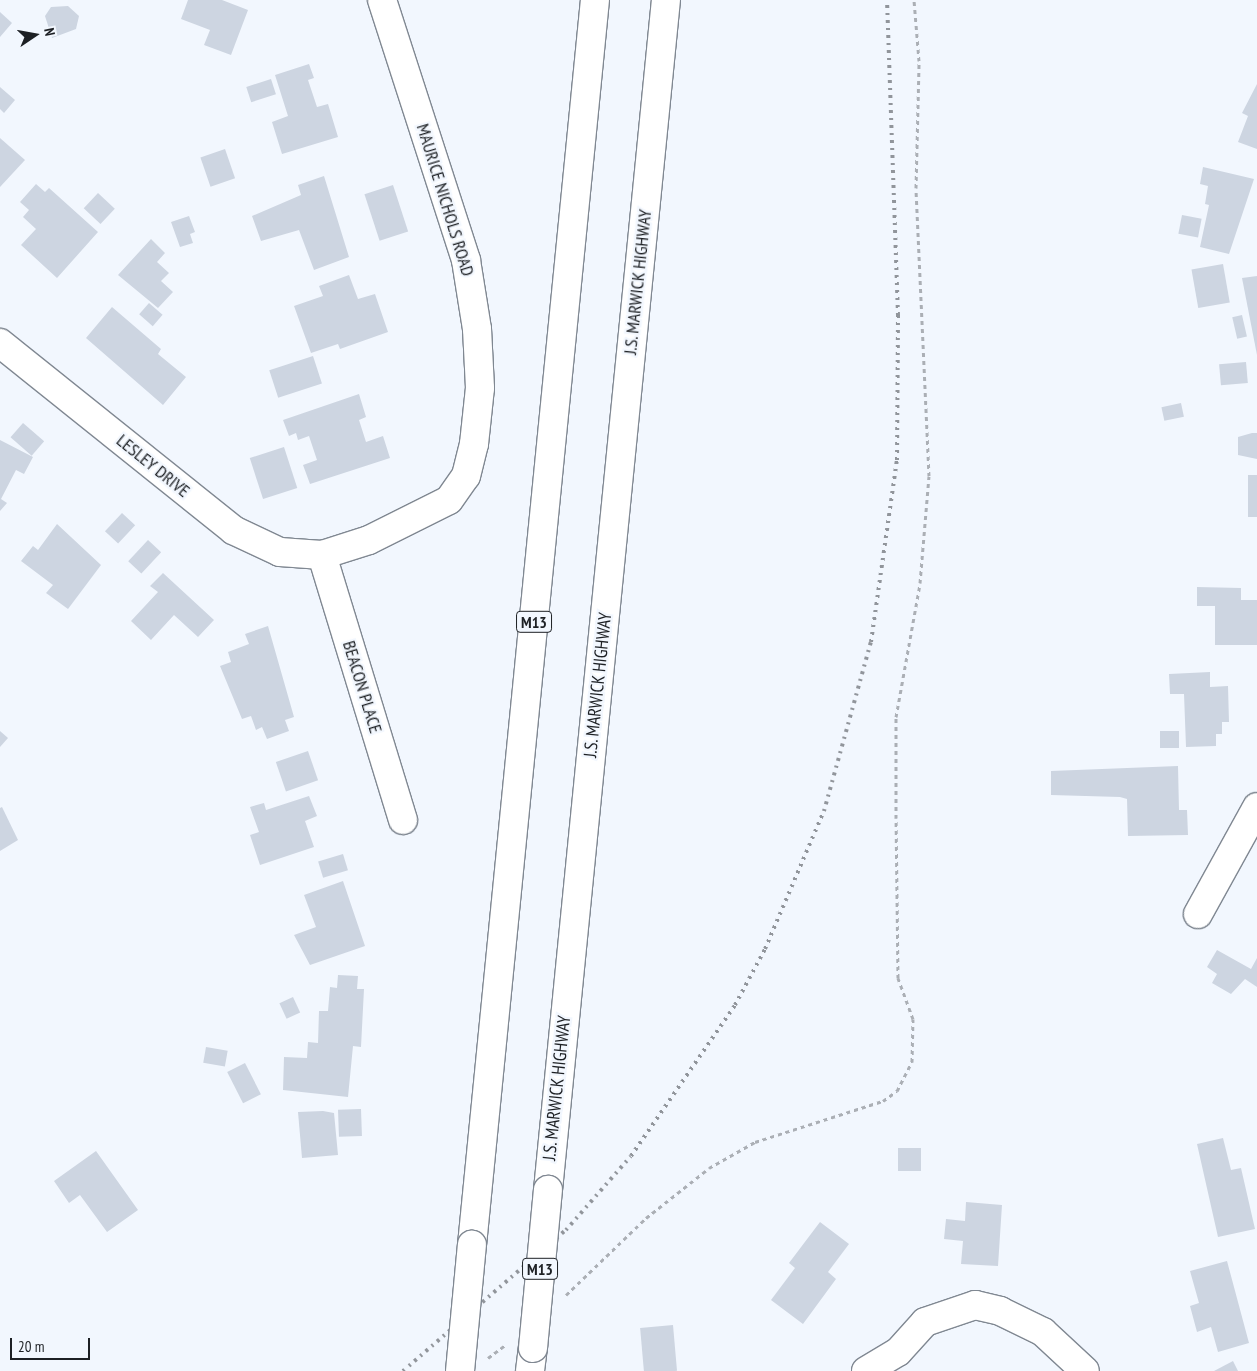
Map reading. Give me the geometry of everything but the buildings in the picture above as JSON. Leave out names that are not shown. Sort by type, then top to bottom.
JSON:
[{"type":"main road","name":"MAURICE NICHOLS ROAD","points":[[322,554],[369,540],[449,500],[466,476],[474,444],[480,388],[477,329],[466,260],[382,0]]},
{"type":"main road","name":"M13","points":[[471,1367],[472,1245],[594,0]]},
{"type":"main road","name":"J.S. MARWICK HIGHWAY","points":[[524,1354],[548,1190],[666,0]]},
{"type":"main road","name":"LESLEY DRIVE","points":[[0,343],[233,530],[280,552],[322,554]]},
{"type":"main road","name":"BEACON PLACE","points":[[322,554],[402,820]]},
{"type":"main road","points":[[1198,914],[1257,807]]},
{"type":"main road","points":[[866,1371],[895,1362],[925,1322],[975,1305],[1000,1311],[1043,1332],[1086,1371]]},
{"type":"path","points":[[561,1300],[646,1218],[709,1168],[755,1142],[883,1101],[897,1091],[912,1062],[913,1019],[898,978],[896,716],[920,583],[930,476],[916,188],[919,61],[914,0]]},
{"type":"path","points":[[471,1367],[524,1354]]},
{"type":"railway","points":[[403,1371],[566,1230],[631,1156],[735,1005],[765,949],[824,811],[871,642],[897,460],[898,315],[887,0]]}]
